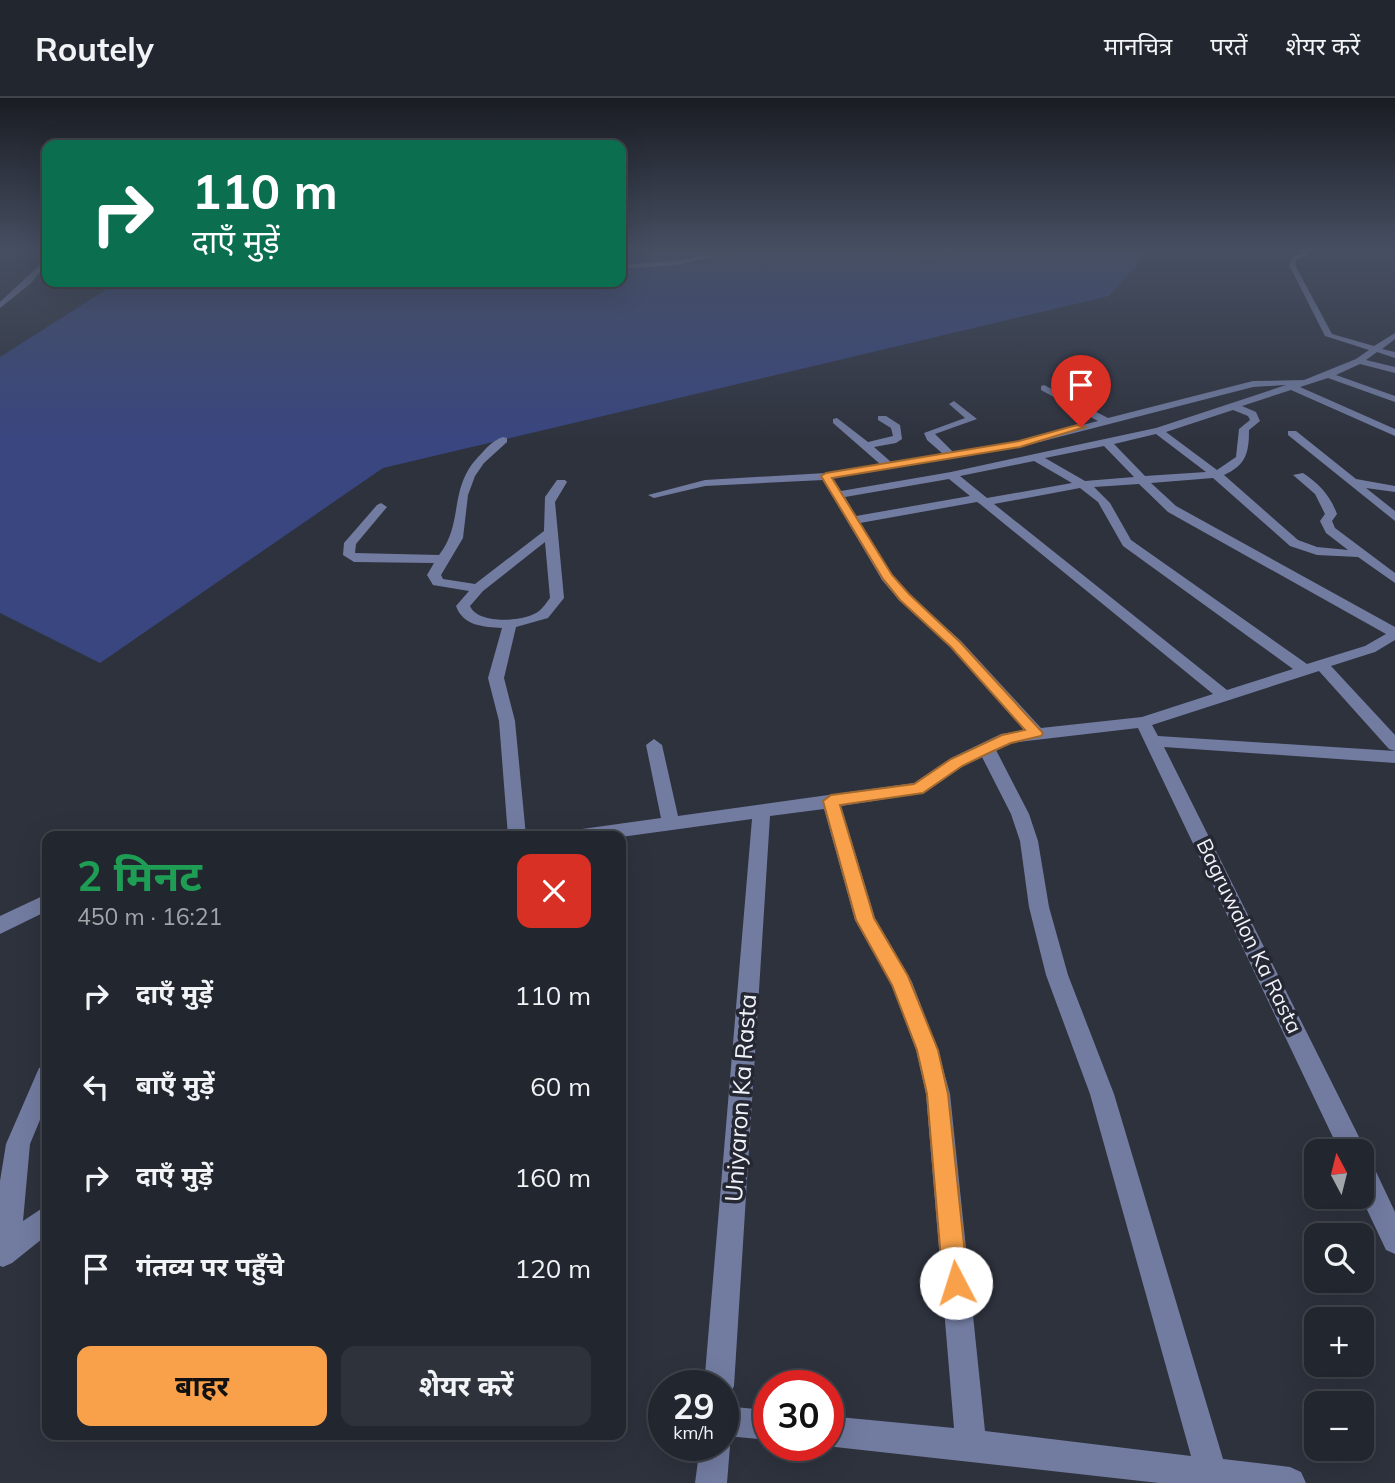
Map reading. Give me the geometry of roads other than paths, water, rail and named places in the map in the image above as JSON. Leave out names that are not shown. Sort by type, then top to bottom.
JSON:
[{"type":"street","points":[[1318,314],[1329,336],[1395,355]]},
{"type":"street","points":[[838,495],[1038,458],[1158,431],[1328,375],[1359,361],[1393,339]]},
{"type":"street","points":[[1359,361],[1395,370]]},
{"type":"street","points":[[1328,375],[1395,399]]},
{"type":"street","points":[[654,495],[705,483],[826,476],[1020,444],[1253,384],[1296,384],[1395,433]]},
{"type":"street","points":[[1044,388],[1105,421]]},
{"type":"street","points":[[952,456],[930,438],[929,433],[972,419],[954,404]]},
{"type":"street","points":[[855,520],[1080,485],[1216,474],[1231,468],[1241,457],[1245,450],[1244,429],[1255,421],[1252,414],[1235,407]]},
{"type":"street","points":[[864,446],[892,442],[898,437],[896,427],[882,418]]},
{"type":"street","points":[[837,421],[890,467]]},
{"type":"street","points":[[1158,431],[1216,474],[1294,543],[1307,550],[1327,554],[1359,553]]},
{"type":"street","points":[[1292,433],[1395,517]]},
{"type":"street","points":[[478,588],[438,582],[433,575],[457,538],[463,487],[467,478],[482,455],[503,440]]},
{"type":"street","points":[[616,831],[918,789],[957,762],[1007,738],[1143,722],[1370,649],[1395,633],[1192,521],[1160,500],[1123,457],[1107,443]]},
{"type":"street","points":[[1038,458],[1101,498],[1115,519],[1120,536],[1127,543],[1304,669]]},
{"type":"street","points":[[951,475],[1224,695]]},
{"type":"street","points":[[1298,475],[1320,490],[1327,500],[1331,514],[1326,521],[1329,530],[1395,579]]},
{"type":"street","points":[[826,476],[887,577],[904,597],[956,645],[1036,733]]},
{"type":"street","points":[[550,532],[478,588],[463,606],[464,614],[470,619],[510,624],[543,615],[557,598],[550,532],[553,523],[548,502],[550,494],[561,482]]},
{"type":"street","points":[[1351,482],[1395,489]]},
{"type":"street","points":[[381,507],[350,543],[349,555],[354,558],[443,559]]},
{"type":"street","points":[[510,624],[496,678],[507,721],[517,831]]},
{"type":"street","points":[[1321,664],[1395,745]]},
{"type":"street","name":"Bagruwalon Ka Rasta","points":[[1143,722],[1347,1139]]},
{"type":"street","points":[[1153,741],[1395,757]]},
{"type":"street","points":[[654,746],[671,823]]},
{"type":"street","points":[[986,748],[1020,814],[1029,841],[1039,907],[1057,975],[1102,1094],[1211,1472]]},
{"type":"street","points":[[831,801],[865,920],[901,982],[927,1050],[938,1094],[971,1445]]},
{"type":"street","name":"Uniyaron Ka Rasta","points":[[720,1370],[762,809]]},
{"type":"street","points":[[0,926],[42,905]]},
{"type":"street","points":[[4,1253],[18,1144],[42,1088]]},
{"type":"street","points":[[1374,1194],[1392,1230]]},
{"type":"street","points":[[4,1253],[42,1222]]},
{"type":"street","points":[[844,1433],[1290,1483]]},
{"type":"street","points":[[711,1483],[713,1461]]}]
